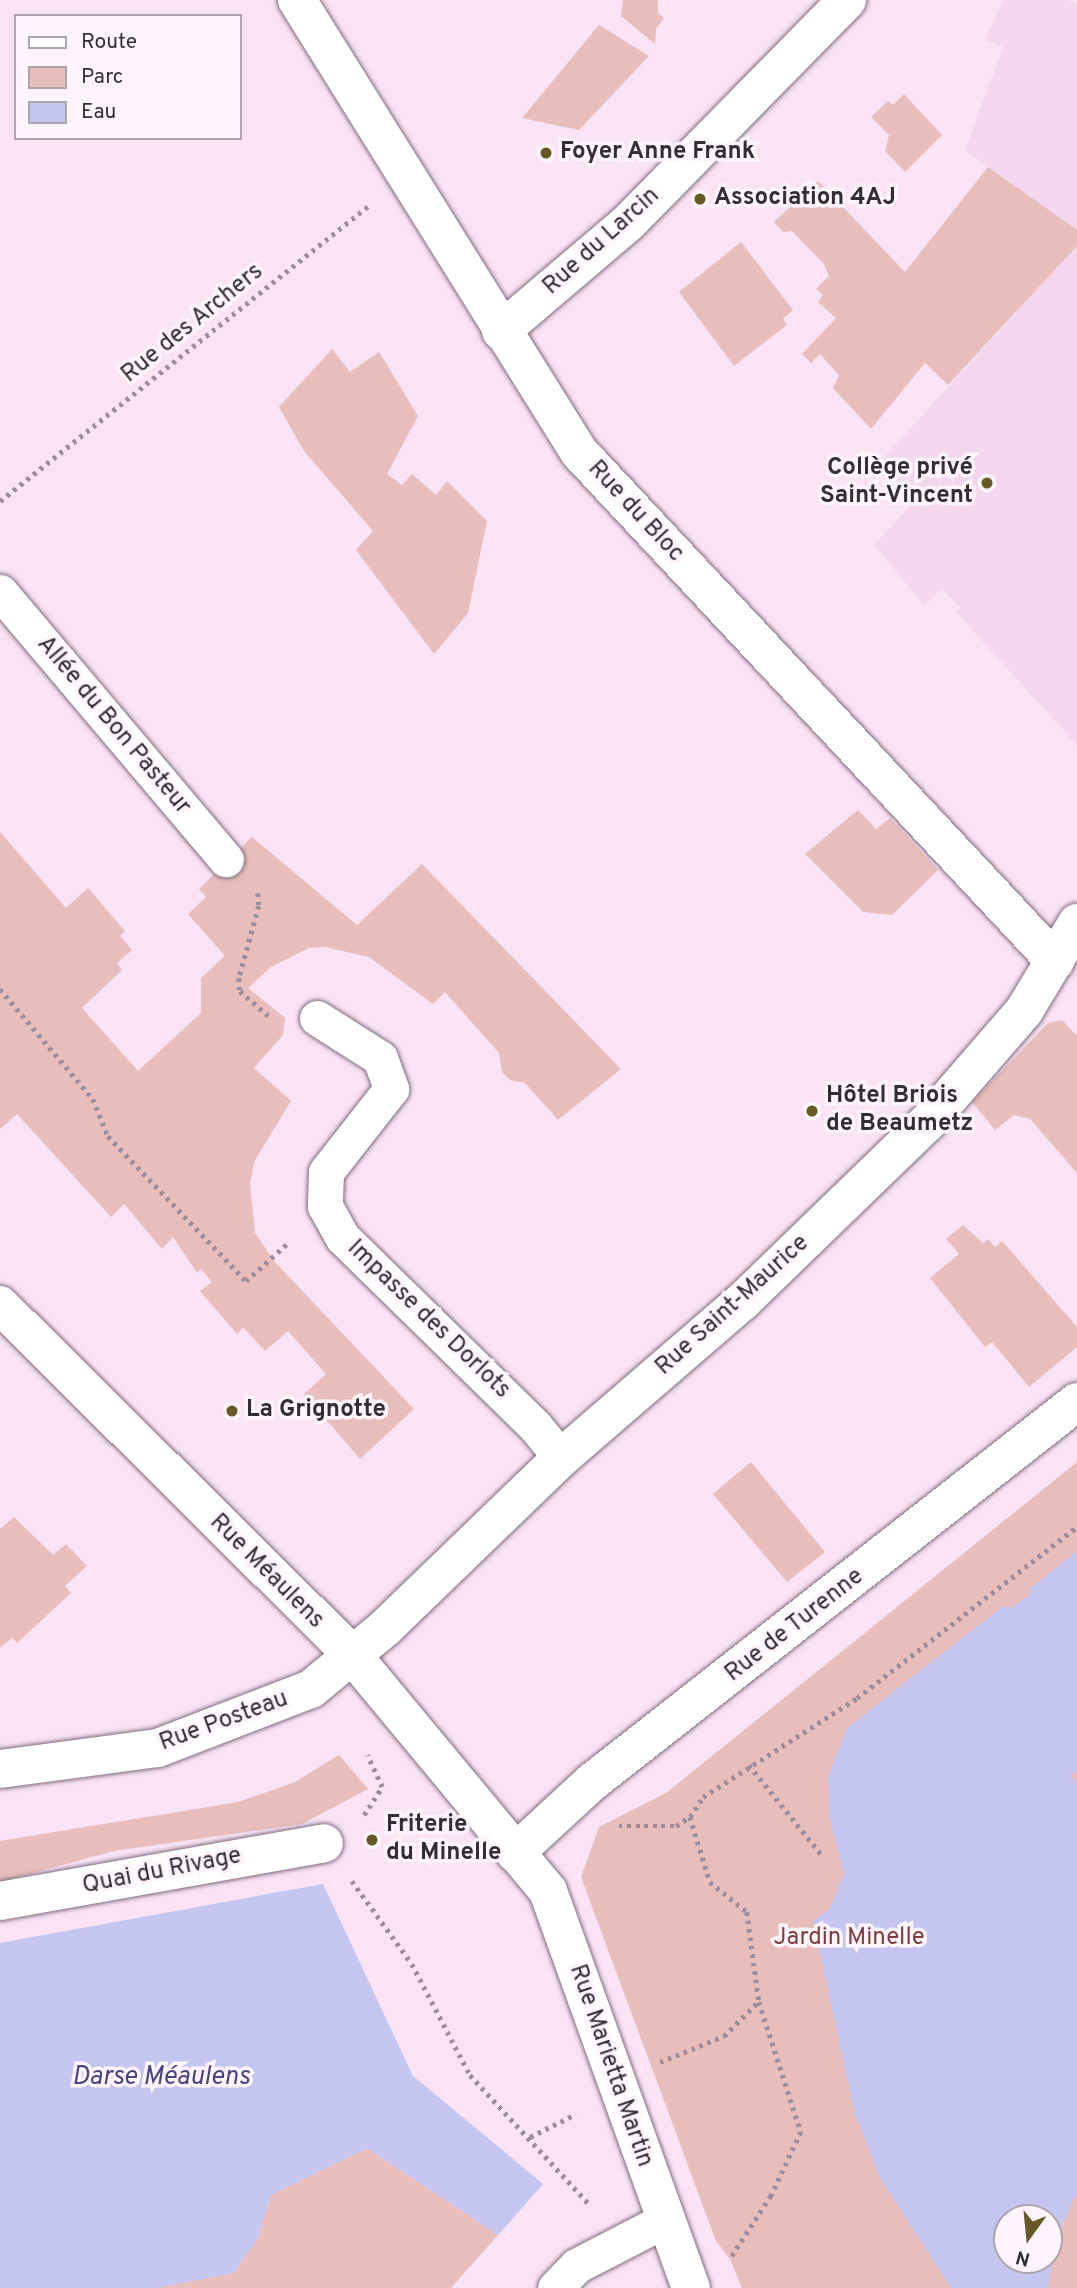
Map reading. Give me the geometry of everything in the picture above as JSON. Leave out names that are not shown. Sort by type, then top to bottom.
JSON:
[{"type":"street","name":"Rue du Bloc","points":[[297,0],[579,452],[1055,961]]},
{"type":"street","name":"Rue du Larcin","points":[[502,331],[629,222],[847,0]]},
{"type":"street","name":"Rue Saint-Maurice","points":[[352,1656],[561,1458],[741,1302],[927,1123],[1024,1011],[1077,923]]},
{"type":"street","name":"Rue Méaulens","points":[[0,1305],[352,1656],[459,1779],[515,1853]]},
{"type":"street","name":"Rue de Turenne","points":[[515,1853],[570,1806],[592,1782],[1077,1402]]},
{"type":"street","name":"Rue Posteau","points":[[0,1769],[158,1748],[311,1689],[352,1656]]},
{"type":"street","name":"Quai du Rivage","points":[[0,1901],[324,1843]]},
{"type":"street","name":"Rue Marietta Martin","points":[[515,1853],[548,1891],[663,2221],[691,2288]]},
{"type":"lane","name":"Allée du Bon Pasteur","points":[[0,593],[226,859]]},
{"type":"lane","points":[[317,1018],[380,1058],[391,1089],[326,1172],[325,1206]]},
{"type":"lane","name":"Impasse des Dorlots","points":[[325,1206],[343,1238],[526,1416],[561,1458]]},
{"type":"lane","points":[[555,2288],[576,2266],[663,2221]]},
{"type":"path","name":"Rue des Archers","points":[[0,501],[406,174]]},
{"type":"path","points":[[226,859],[260,898],[239,978],[240,991],[280,1024],[317,1018]]},
{"type":"path","points":[[0,989],[93,1099],[108,1136],[246,1281],[325,1206]]},
{"type":"path","points":[[570,1806],[599,1827],[676,1826],[690,1816],[703,1797],[857,1698],[1077,1527]]},
{"type":"path","points":[[362,1745],[382,1787],[363,1816],[324,1843],[412,1964],[470,2075],[582,2194],[611,2247]]},
{"type":"path","points":[[749,1765],[822,1855]]},
{"type":"path","points":[[690,1816],[710,1882],[747,1912],[759,2002],[801,2132],[772,2196],[730,2259]]},
{"type":"shaded area","points":[[1003,0],[1068,0],[1077,5],[1077,230],[965,150],[1003,47],[985,40]]},
{"type":"shaded area","name":"Collège privé Saint-Vincent","points":[[1077,246],[1077,745],[956,612],[961,608],[942,589],[924,605],[874,545],[914,502],[878,464]]},
{"type":"green space","points":[[623,0],[658,0],[658,13],[664,18],[656,29],[655,44],[621,16]]},
{"type":"green space","points":[[599,25],[649,56],[579,130],[522,118]]},
{"type":"green space","points":[[904,94],[942,135],[905,172],[885,151],[889,135],[871,117],[888,101],[893,105]]},
{"type":"green space","points":[[988,167],[1077,230],[1077,246],[948,385],[925,363],[871,429],[833,388],[839,375],[820,354],[811,363],[802,354],[836,318],[818,302],[823,295],[816,289],[829,276],[824,264],[792,231],[783,232],[774,222],[818,181],[905,272]]},
{"type":"green space","points":[[741,242],[793,310],[783,319],[787,325],[734,366],[679,292]]},
{"type":"green space","points":[[332,349],[350,372],[379,352],[418,416],[387,474],[402,485],[412,474],[436,495],[447,481],[487,521],[468,613],[434,654],[356,550],[373,531],[304,451],[279,407]]},
{"type":"green space","points":[[858,810],[876,829],[890,818],[938,870],[892,915],[863,912],[805,854]]},
{"type":"green space","points":[[0,832],[66,908],[88,888],[125,931],[120,936],[132,950],[117,963],[122,970],[82,1008],[138,1071],[201,1013],[201,978],[225,956],[188,914],[206,897],[199,889],[252,837],[357,925],[422,864],[621,1069],[558,1120],[525,1083],[510,1080],[502,1072],[499,1053],[445,992],[433,1004],[369,957],[325,947],[309,948],[271,967],[248,988],[285,1018],[283,1035],[254,1068],[291,1101],[255,1160],[250,1183],[255,1233],[275,1262],[414,1409],[360,1459],[304,1394],[326,1374],[288,1331],[265,1351],[243,1327],[237,1334],[200,1291],[212,1282],[201,1269],[197,1273],[173,1237],[162,1249],[124,1204],[111,1217],[17,1114],[0,1129]]},
{"type":"green space","points":[[1062,1020],[1077,1036],[1077,1173],[1030,1119],[1014,1115],[995,1130],[972,1102],[1048,1023]]},
{"type":"green space","points":[[963,1225],[983,1243],[988,1239],[995,1247],[1002,1241],[1077,1327],[1077,1347],[1029,1387],[992,1342],[985,1347],[930,1278],[959,1254],[946,1239]]},
{"type":"green space","points":[[751,1462],[825,1552],[787,1582],[713,1494]]},
{"type":"green space","name":"Jardin Minelle","points":[[1077,1462],[1077,2288],[742,2288],[730,2259],[716,2241],[581,1877],[599,1827],[666,1793]]},
{"type":"green space","points":[[14,1517],[53,1555],[66,1544],[87,1566],[65,1586],[71,1593],[17,1643],[12,1638],[0,1648],[0,1529]]},
{"type":"green space","points":[[339,1755],[368,1789],[302,1824],[114,1851],[0,1882],[0,1841],[238,1802],[295,1782]]},
{"type":"green space","points":[[367,2148],[498,2235],[451,2288],[156,2288],[233,2273],[258,2239],[271,2195]]},
{"type":"water","points":[[1077,1551],[1077,1771],[1071,1776],[1077,1784],[1077,2192],[1063,2223],[1063,2204],[993,2204],[993,2274],[1050,2274],[1048,2288],[951,2288],[880,2178],[855,2114],[813,1921],[830,1908],[844,1874],[829,1816],[828,1777],[847,1728],[1003,1606],[1010,1608],[1029,1596],[1031,1588]]},
{"type":"water","name":"Darse Méaulens","points":[[323,1884],[413,2076],[543,2184],[498,2235],[367,2148],[271,2195],[258,2239],[233,2273],[156,2288],[0,2288],[0,1943]]},
{"type":"place","name":"Foyer Anne Frank","points":[[546,153]]},
{"type":"place","name":"Association 4AJ","points":[[700,199]]},
{"type":"place","name":"Collège privé Saint-Vincent","points":[[987,483]]},
{"type":"place","name":"Hôtel Briois de Beaumetz","points":[[812,1111]]},
{"type":"place","name":"La Grignotte","points":[[232,1411]]},
{"type":"place","name":"Friterie du Minelle","points":[[372,1840]]}]
